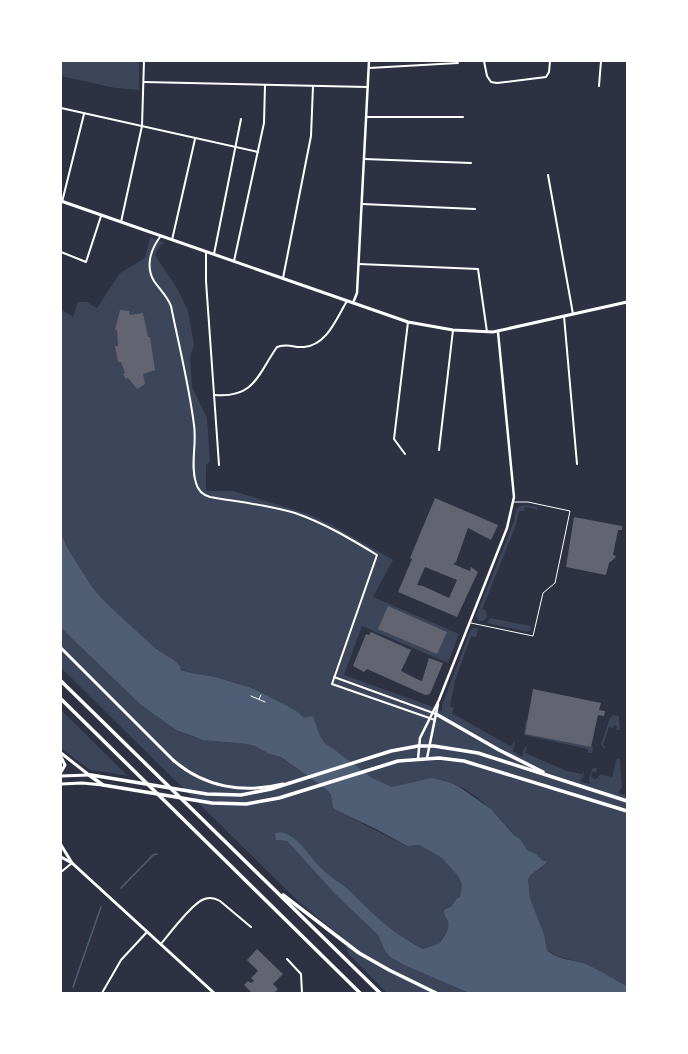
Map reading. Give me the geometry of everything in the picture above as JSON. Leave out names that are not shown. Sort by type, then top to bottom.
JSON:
[{"type":"highway","points":[[61,680],[380,993]]},
{"type":"highway","points":[[61,699],[360,993]]},
{"type":"highway","points":[[434,713],[499,750],[556,779]]},
{"type":"highway","points":[[89,775],[224,795],[257,792],[391,751],[418,746],[429,746],[469,750],[627,801]]},
{"type":"highway","points":[[89,775],[103,785],[229,805],[263,802],[379,767],[418,759],[447,758],[468,762],[627,811]]},
{"type":"highway","points":[[274,889],[306,911],[334,935],[359,953],[389,970],[436,993]]},
{"type":"main road","points":[[62,202],[214,256],[408,322],[453,330],[498,332],[627,302]]},
{"type":"main road","points":[[61,648],[173,760],[192,774],[217,784],[239,788],[272,786],[298,779]]},
{"type":"main road","points":[[61,753],[89,775]]},
{"type":"main road","points":[[61,757],[65,765],[61,772]]},
{"type":"main road","points":[[61,776],[89,775]]},
{"type":"main road","points":[[61,784],[86,783],[103,785]]},
{"type":"main road","points":[[61,845],[72,863]]},
{"type":"main road","points":[[61,857],[72,863],[214,993]]},
{"type":"street","points":[[121,223],[142,126],[144,61]]},
{"type":"street","points":[[353,303],[357,294],[359,264],[369,61]]},
{"type":"street","points":[[484,61],[488,79],[491,82],[497,83],[546,76],[550,72],[550,61]]},
{"type":"street","points":[[600,86],[601,61]]},
{"type":"street","points":[[369,68],[458,63]]},
{"type":"street","points":[[144,82],[367,87]]},
{"type":"street","points":[[234,262],[264,118],[265,84]]},
{"type":"street","points":[[283,279],[311,136],[313,86]]},
{"type":"street","points":[[61,108],[258,152]]},
{"type":"street","points":[[62,202],[84,113]]},
{"type":"street","points":[[366,117],[463,117]]},
{"type":"street","points":[[214,256],[242,119]]},
{"type":"street","points":[[172,241],[195,139]]},
{"type":"street","points":[[364,159],[471,162]]},
{"type":"street","points":[[548,175],[573,314]]},
{"type":"street","points":[[362,204],[475,209]]},
{"type":"street","points":[[61,252],[86,262],[101,216]]},
{"type":"street","points":[[160,237],[152,252],[150,268],[153,279],[167,296],[172,306],[192,409],[195,438],[195,479],[199,491],[203,495],[210,497],[265,506],[294,513],[327,526],[377,555],[332,684],[435,720]]},
{"type":"street","points":[[206,253],[206,281],[219,465]]},
{"type":"street","points":[[359,264],[478,270],[486,332]]},
{"type":"street","points":[[215,395],[236,394],[247,390],[254,384],[277,347],[288,344],[299,348],[309,347],[320,343],[347,301]]},
{"type":"street","points":[[564,316],[577,464]]},
{"type":"street","points":[[405,454],[394,439],[408,322]]},
{"type":"street","points":[[439,450],[453,330]]},
{"type":"street","points":[[418,759],[418,746],[429,718],[434,713],[507,528],[514,502],[498,332]]},
{"type":"street","points":[[334,677],[434,713]]},
{"type":"street","points":[[427,758],[435,720],[434,713]]},
{"type":"street","points":[[61,872],[72,863]]},
{"type":"street","points":[[161,944],[195,906],[206,899],[216,899],[220,901],[251,927]]},
{"type":"street","points":[[102,993],[121,960],[147,932]]},
{"type":"street","points":[[287,959],[300,972],[302,980],[302,993]]},
{"type":"lane","points":[[469,623],[533,636],[543,593],[555,583],[570,510],[528,502],[514,502]]},
{"type":"path","points":[[258,700],[261,695]]},
{"type":"path","points":[[251,696],[265,702]]},
{"type":"shaded area","points":[[61,61],[139,61],[139,90],[115,88],[61,76]]},
{"type":"shaded area","points":[[150,237],[165,243],[160,245],[155,255],[177,288],[188,311],[194,345],[190,358],[192,387],[207,418],[210,462],[206,465],[206,491],[233,491],[308,514],[334,526],[393,560],[373,597],[459,634],[448,663],[362,626],[344,675],[433,707],[442,712],[442,705],[470,631],[473,628],[477,628],[476,637],[471,636],[455,681],[450,706],[454,708],[452,713],[508,745],[512,746],[513,742],[515,742],[513,751],[522,757],[525,746],[527,748],[525,753],[567,771],[582,774],[584,771],[583,778],[579,781],[590,784],[589,779],[593,768],[597,768],[596,773],[592,771],[591,776],[594,779],[598,778],[600,774],[612,777],[617,758],[620,759],[622,787],[618,793],[627,795],[627,986],[588,965],[557,956],[547,950],[544,934],[530,898],[528,879],[545,865],[538,857],[527,850],[500,818],[478,798],[455,784],[442,780],[435,779],[404,786],[391,787],[375,780],[353,766],[332,749],[320,736],[314,720],[304,718],[298,712],[252,688],[215,677],[191,673],[181,669],[174,660],[155,648],[106,603],[92,587],[67,547],[61,533],[61,309],[73,317],[78,302],[87,302],[97,308],[120,273],[145,258]]},
{"type":"shaded area","points":[[523,505],[537,507],[537,513],[536,509],[525,507],[524,511],[519,511],[516,525],[482,609],[486,611],[487,617],[483,621],[479,621],[476,616],[514,521],[516,509]]},
{"type":"shaded area","points":[[61,533],[67,547],[92,587],[106,603],[155,648],[174,660],[180,666],[181,670],[215,677],[252,688],[298,712],[304,718],[313,716],[320,736],[324,742],[372,778],[392,787],[432,778],[458,786],[491,809],[514,835],[520,839],[527,850],[536,854],[543,861],[547,861],[528,879],[530,898],[544,934],[547,950],[556,956],[583,963],[598,970],[627,986],[627,993],[469,993],[404,965],[390,957],[385,951],[378,935],[335,894],[287,841],[276,840],[275,833],[286,833],[296,840],[321,868],[350,891],[384,923],[402,937],[423,949],[440,943],[446,933],[448,922],[444,910],[452,906],[456,899],[460,897],[462,885],[458,876],[442,858],[419,845],[407,846],[333,808],[331,795],[327,790],[281,757],[269,754],[255,746],[203,740],[176,730],[141,705],[61,628]]},
{"type":"shaded area","points":[[490,618],[531,626],[532,629],[528,632],[487,623]]},
{"type":"shaded area","points":[[61,628],[141,705],[176,730],[193,737],[213,741],[248,744],[255,746],[269,754],[281,757],[327,790],[331,795],[333,808],[406,846],[419,845],[442,858],[458,876],[462,885],[460,897],[456,899],[452,906],[444,910],[448,925],[440,943],[423,949],[402,937],[384,923],[350,891],[321,869],[290,835],[285,833],[276,840],[287,841],[335,894],[378,935],[385,951],[390,957],[404,965],[469,993],[387,993],[348,953],[345,940],[298,901],[61,668]]},
{"type":"shaded area","points":[[61,710],[128,776],[90,770],[61,748]]},
{"type":"shaded area","points":[[614,715],[619,716],[620,730],[616,730],[617,727],[614,725],[613,728],[609,727],[603,745],[606,747],[604,748],[601,744],[610,718]]},
{"type":"shaded area","points":[[526,720],[528,721],[525,734],[593,747],[592,753],[588,753],[588,749],[524,735]]},
{"type":"building","points":[[120,310],[129,311],[130,315],[143,313],[148,337],[150,337],[155,370],[143,374],[145,384],[137,389],[128,378],[126,379],[123,374],[125,373],[121,362],[118,362],[115,346],[118,346],[117,330],[115,330]]},
{"type":"building","points":[[435,498],[498,525],[491,540],[468,528],[456,562],[453,564],[470,571],[471,567],[478,572],[457,617],[398,592],[412,559],[410,558]],"holes":[[[425,567],[457,580],[449,598],[423,586],[417,585]]]},
{"type":"building","points":[[574,517],[622,526],[622,530],[618,530],[613,555],[616,556],[609,563],[606,575],[566,567]]},
{"type":"building","points":[[388,606],[447,632],[437,654],[378,629]]},
{"type":"building","points":[[371,632],[411,650],[401,671],[419,680],[422,681],[429,658],[443,663],[430,694],[425,695],[367,669],[364,672],[353,666],[366,634],[369,635]]},
{"type":"building","points":[[533,689],[601,703],[599,710],[605,711],[604,716],[598,715],[591,747],[525,734]]},
{"type":"building","points":[[257,949],[283,974],[273,984],[278,989],[274,993],[252,993],[244,985],[248,981],[251,983],[254,981],[251,978],[258,971],[247,960]]},
{"type":"waterway","points":[[121,888],[153,855],[157,854]]},
{"type":"waterway","points":[[73,987],[101,907]]}]
